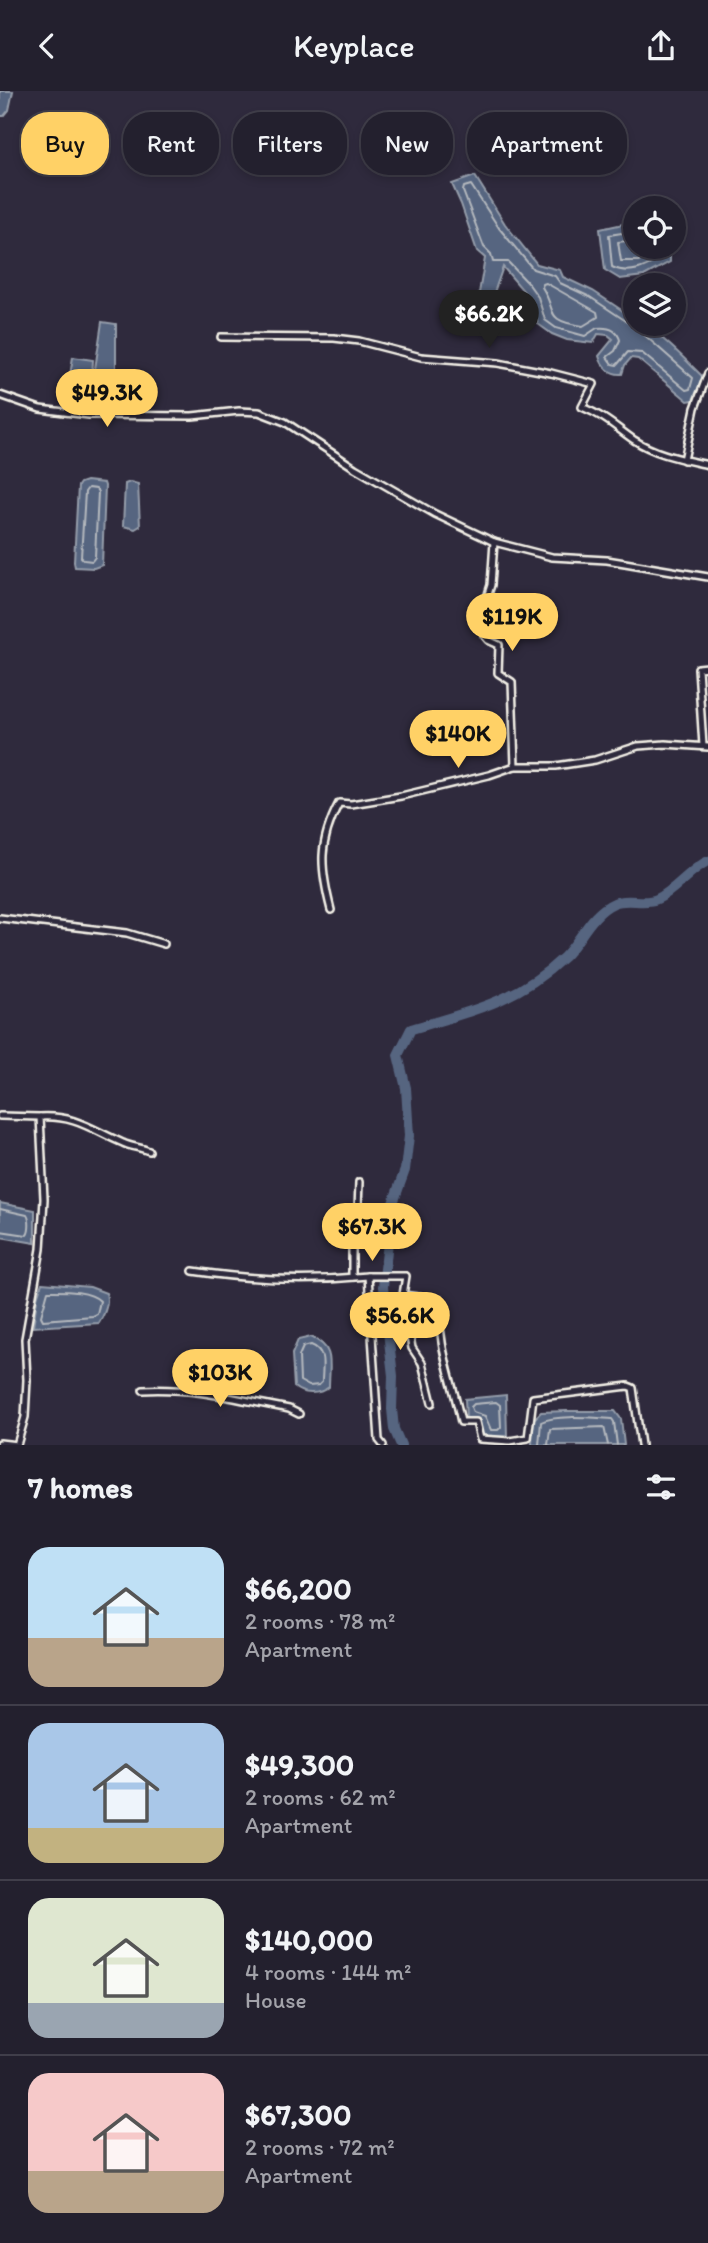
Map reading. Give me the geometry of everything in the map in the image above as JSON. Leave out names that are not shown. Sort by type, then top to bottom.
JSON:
[{"type":"street","points":[[221,337],[334,338],[359,341],[421,357],[498,363],[594,384],[582,407],[603,415],[645,446],[684,460],[708,465]]},
{"type":"street","points":[[684,460],[695,408],[708,373]]},
{"type":"street","points":[[0,395],[40,409],[89,415],[192,416],[239,411],[259,412],[285,422],[355,468],[435,514],[495,542],[552,557],[607,560],[708,577]]},
{"type":"street","points":[[495,542],[491,585],[483,610],[484,635],[499,645],[498,673],[512,681],[514,766]]},
{"type":"street","points":[[331,910],[324,884],[322,852],[324,838],[339,803],[351,804],[401,796],[489,775],[514,766],[556,765],[595,760],[638,746],[705,746],[698,668],[708,667]]},
{"type":"street","points":[[0,918],[127,933],[164,944]]},
{"type":"street","points":[[0,1116],[59,1116],[94,1128],[124,1144],[149,1151]]},
{"type":"street","points":[[0,1443],[17,1445],[25,1417],[25,1339],[38,1275],[44,1199],[40,1117]]},
{"type":"street","points":[[352,1277],[352,1235],[358,1210],[359,1182]]},
{"type":"street","points":[[193,1271],[272,1280],[405,1276],[403,1295],[440,1300],[438,1318],[442,1351],[461,1422],[475,1422],[478,1438],[510,1441],[528,1438],[533,1398],[628,1386],[633,1388],[641,1445]]},
{"type":"street","points":[[368,1276],[379,1440],[383,1445]]},
{"type":"street","points":[[407,1297],[405,1308],[412,1348],[422,1363],[432,1403]]},
{"type":"street","points":[[143,1391],[164,1389],[205,1392],[289,1409],[299,1415]]},
{"type":"water","points":[[0,91],[13,91],[9,110],[4,116],[0,116]]},
{"type":"water","points":[[475,176],[505,224],[537,264],[560,270],[563,277],[593,291],[623,311],[623,336],[661,337],[703,377],[693,400],[688,401],[638,359],[631,358],[622,374],[608,369],[599,356],[613,339],[608,335],[598,334],[593,343],[567,340],[552,334],[538,324],[532,301],[503,267],[491,301],[478,299],[485,258],[477,251],[452,184]]},
{"type":"water","points":[[623,224],[623,259],[670,259],[670,262],[650,273],[623,273],[623,279],[620,279],[605,270],[600,229]]},
{"type":"water","points":[[102,322],[116,324],[116,371],[112,374],[97,373],[95,369]]},
{"type":"water","points":[[73,357],[93,360],[92,376],[70,375]]},
{"type":"water","points":[[86,481],[104,483],[105,486],[102,565],[94,568],[75,567],[74,562],[78,486]]},
{"type":"water","points":[[125,484],[138,484],[140,526],[135,529],[123,526]]},
{"type":"water","points":[[0,1203],[35,1210],[35,1243],[0,1237]]},
{"type":"water","points":[[42,1283],[90,1287],[106,1293],[106,1309],[99,1323],[33,1327]]},
{"type":"water","points":[[311,1337],[324,1346],[330,1364],[329,1387],[311,1393],[294,1387],[292,1354],[298,1340]]},
{"type":"water","points":[[506,1395],[507,1437],[482,1436],[479,1420],[466,1419],[465,1399]]},
{"type":"water","points":[[615,1411],[621,1419],[624,1445],[532,1445],[533,1420],[541,1412]]},
{"type":"waterway","points":[[401,1445],[394,1429],[393,1376],[383,1287],[392,1206],[405,1170],[409,1136],[406,1088],[398,1055],[411,1029],[511,995],[547,972],[564,957],[606,907],[619,901],[657,899],[708,861]]}]
